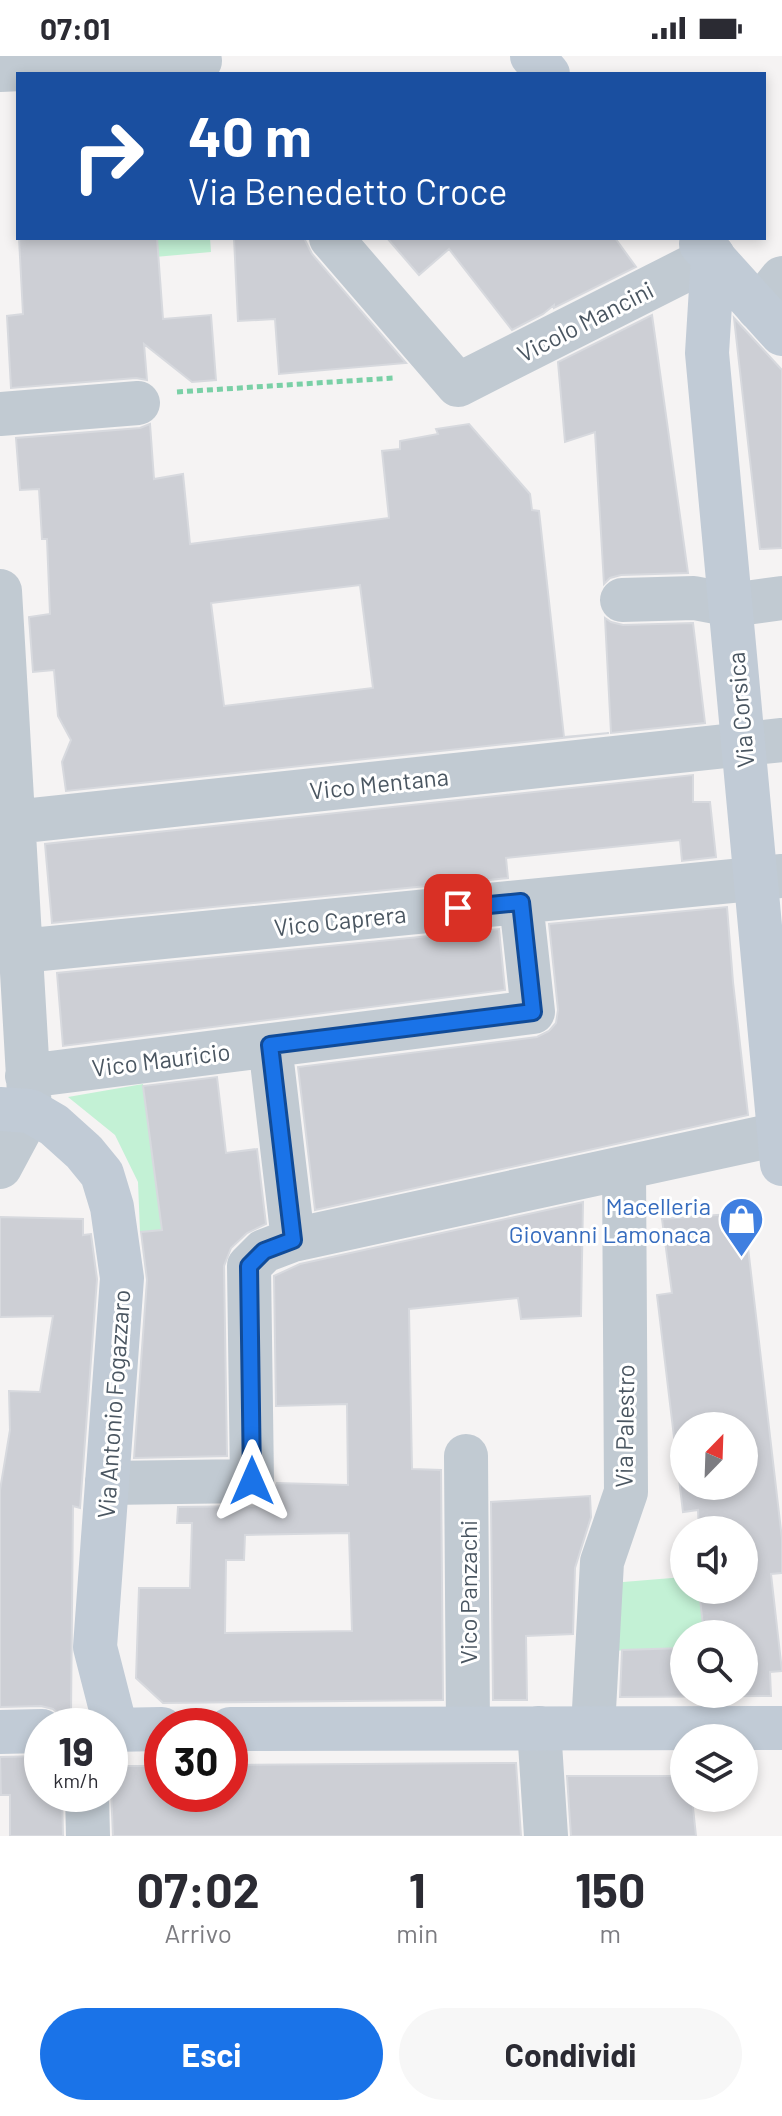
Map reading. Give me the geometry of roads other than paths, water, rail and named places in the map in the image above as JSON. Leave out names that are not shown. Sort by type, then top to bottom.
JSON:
[{"type":"street","points":[[0,70],[202,64]]},
{"type":"street","name":"Vicolo Mancini","points":[[333,240],[452,379],[704,247]]},
{"type":"street","points":[[704,247],[774,307]]},
{"type":"street","name":"Via Corsica","points":[[704,247],[707,353],[731,605],[763,742],[780,1149]]},
{"type":"street","points":[[0,414],[138,403]]},
{"type":"street","points":[[0,591],[3,686],[21,951],[19,1099],[0,1167]]},
{"type":"street","points":[[622,600],[694,598],[731,605],[782,598]]},
{"type":"street","name":"Vico Mentana","points":[[14,822],[763,742]]},
{"type":"street","name":"Vico Caprera","points":[[21,951],[769,878]]},
{"type":"street","name":"Vico Mauricio","points":[[19,1099],[270,1045],[533,1012],[521,902]]},
{"type":"street","points":[[270,1045],[293,1240]]},
{"type":"street","name":"Via Antonio Fogazzaro","points":[[19,1099],[84,1152],[102,1174],[112,1207],[122,1278],[95,1647],[108,1708]]},
{"type":"street","points":[[107,1483],[252,1481],[249,1266],[264,1251],[293,1240],[624,1168],[780,1149]]},
{"type":"street","name":"Via Palestro","points":[[593,1728],[602,1562],[626,1492],[624,1168]]},
{"type":"street","name":"Vico Panzachi","points":[[466,1456],[468,1728]]},
{"type":"street","points":[[539,1728],[546,1836]]},
{"type":"street","points":[[248,1729],[782,1728]]},
{"type":"street","points":[[0,1732],[24,1731]]},
{"type":"street","points":[[87,1812],[88,1836]]},
{"type":"place","name":"Macelleria Giovanni Lamonaca","points":[[742,1258]]}]
